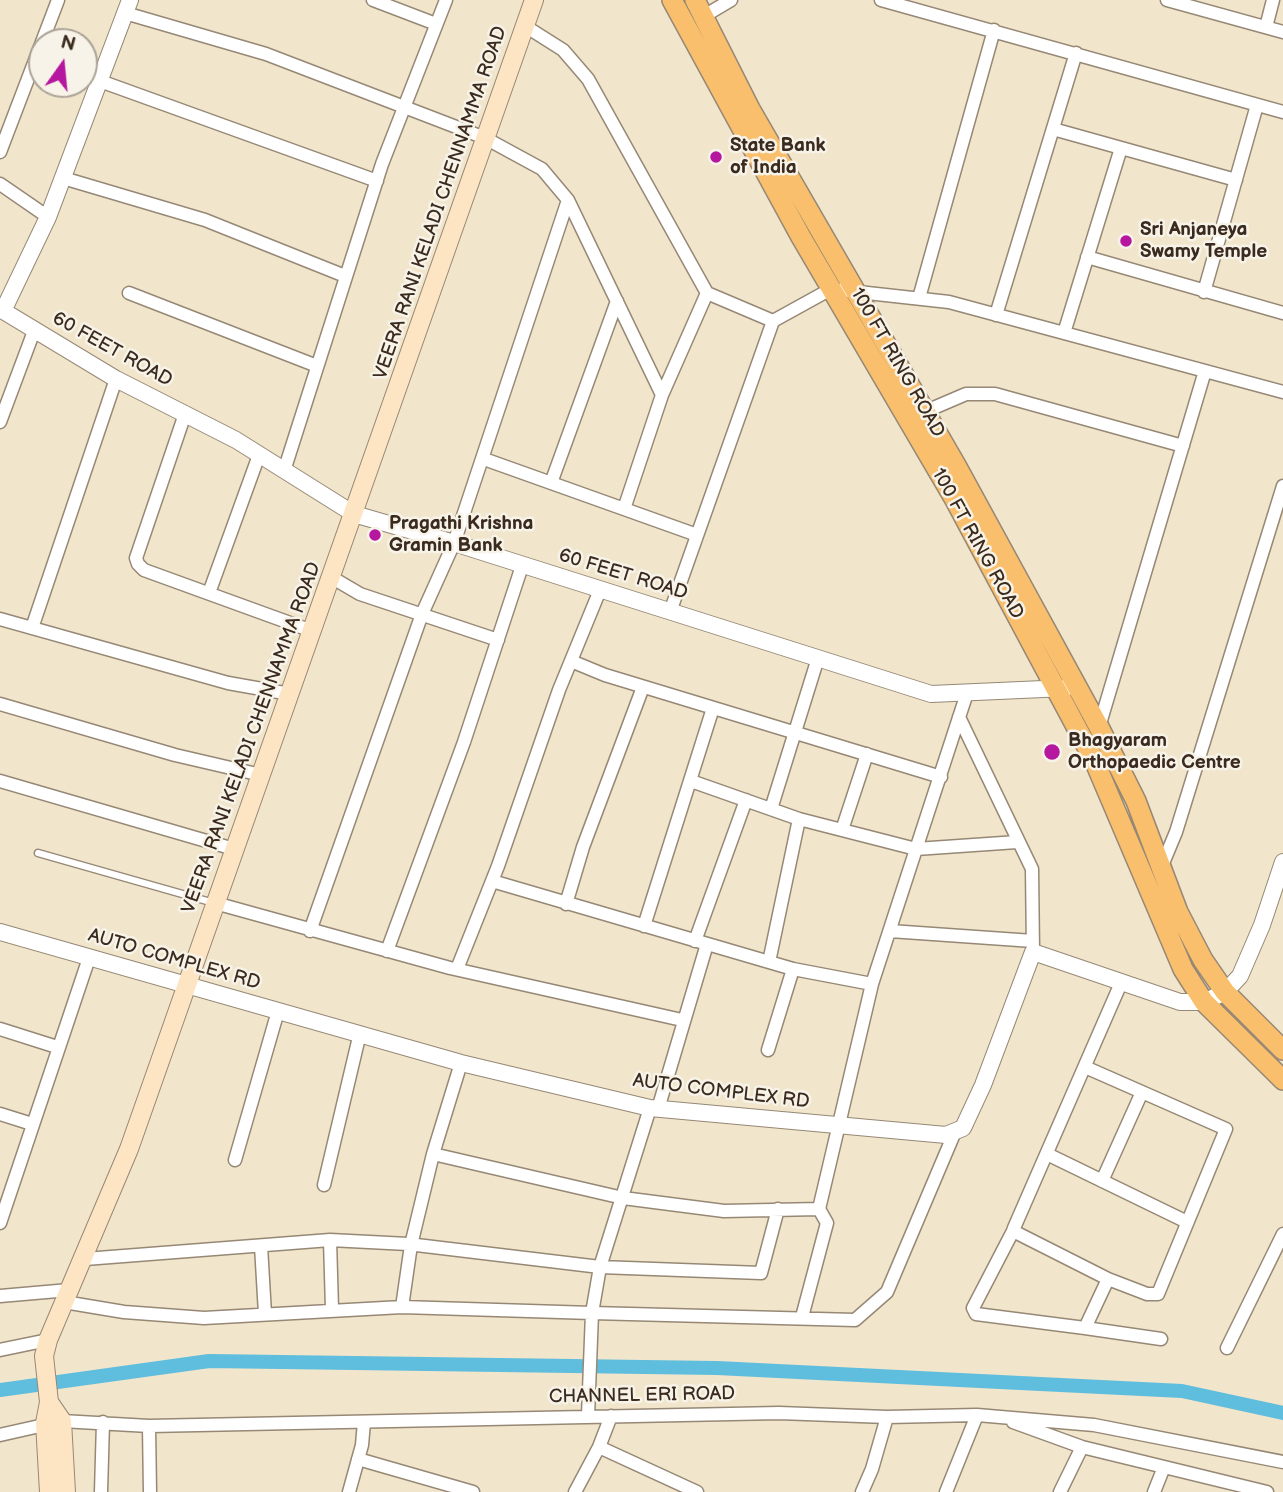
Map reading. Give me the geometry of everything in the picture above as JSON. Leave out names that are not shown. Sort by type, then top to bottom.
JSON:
[{"type":"main road","name":"VEERA RANI KELADI CHENNAMMA ROAD","points":[[54,1422],[48,1396],[46,1348],[129,1149],[534,0]]},
{"type":"main road","name":"100 FT RING ROAD","points":[[672,0],[831,289],[955,500],[1094,760],[1183,969],[1203,1002],[1283,1080]]},
{"type":"main road","name":"100 FT RING ROAD","points":[[699,8],[750,109],[1003,550],[1099,727],[1136,801],[1190,936],[1224,992],[1283,1050]]},
{"type":"main road","points":[[49,1492],[54,1422]]},
{"type":"main road","points":[[54,1422],[66,1492]]},
{"type":"street","points":[[0,152],[58,0]]},
{"type":"street","points":[[373,0],[436,24]]},
{"type":"street","points":[[284,471],[377,181],[446,0]]},
{"type":"street","points":[[699,8],[731,0]]},
{"type":"street","points":[[882,0],[1283,112]]},
{"type":"street","points":[[1167,0],[1200,4],[1283,32]]},
{"type":"street","points":[[1266,27],[1273,0]]},
{"type":"street","points":[[2,310],[48,217],[128,6],[266,54],[485,138],[542,169],[568,200],[662,395]]},
{"type":"street","points":[[525,26],[563,50],[588,79],[707,293],[772,321]]},
{"type":"street","points":[[919,298],[994,30]]},
{"type":"street","points":[[996,314],[1076,53]]},
{"type":"street","points":[[100,81],[377,181]]},
{"type":"street","points":[[1204,292],[1257,104]]},
{"type":"street","points":[[1053,129],[1236,180]]},
{"type":"street","points":[[1064,333],[1121,148]]},
{"type":"street","points":[[63,178],[205,220],[345,276]]},
{"type":"street","points":[[0,184],[48,217]]},
{"type":"street","points":[[310,931],[422,614],[454,543],[484,459],[568,200]]},
{"type":"street","points":[[1087,257],[1204,292],[1282,310]]},
{"type":"street","points":[[670,612],[772,321],[831,289],[919,298],[996,314],[1283,392]]},
{"type":"street","points":[[129,293],[317,366]]},
{"type":"street","points":[[624,509],[662,395],[707,293]]},
{"type":"street","points":[[551,483],[617,301]]},
{"type":"street","name":"60 FEET ROAD","points":[[2,310],[116,379],[259,455],[354,514],[931,694],[1077,687]]},
{"type":"street","points":[[0,422],[34,331]]},
{"type":"street","points":[[1099,727],[1205,370]]},
{"type":"street","points":[[32,628],[116,379]]},
{"type":"street","points":[[924,412],[965,394],[995,394],[1183,446]]},
{"type":"street","points":[[185,414],[136,558],[144,569],[312,631]]},
{"type":"street","points":[[209,593],[259,455]]},
{"type":"street","points":[[484,459],[697,535]]},
{"type":"street","points":[[1161,868],[1176,832],[1283,486]]},
{"type":"street","points":[[387,951],[522,566]]},
{"type":"street","points":[[331,578],[360,594],[498,640]]},
{"type":"street","points":[[457,969],[600,590]]},
{"type":"street","points":[[0,619],[228,683],[290,695]]},
{"type":"street","points":[[771,809],[818,658]]},
{"type":"street","points":[[571,661],[643,687],[941,777]]},
{"type":"street","points":[[566,904],[583,847],[643,687]]},
{"type":"street","points":[[802,1317],[827,1223],[819,1209],[836,1127],[873,984],[967,693]]},
{"type":"street","points":[[0,704],[175,755],[261,775]]},
{"type":"street","points":[[644,926],[713,708]]},
{"type":"street","points":[[0,1296],[67,1296],[124,1312],[204,1318],[402,1307],[855,1320],[887,1292],[954,1134],[963,1128],[983,1085],[1033,947],[1032,869],[959,718]]},
{"type":"street","points":[[842,830],[867,754]]},
{"type":"street","points":[[0,781],[234,849]]},
{"type":"street","points":[[691,781],[799,818],[916,849],[1017,842]]},
{"type":"street","points":[[588,1416],[592,1312],[600,1267],[682,1020],[701,942],[746,800]]},
{"type":"street","points":[[769,962],[799,818]]},
{"type":"street","points":[[890,931],[1033,947],[1121,984],[1180,1002],[1203,1002],[1224,992],[1240,976],[1262,925],[1283,862]]},
{"type":"street","points":[[492,881],[793,969],[873,984]]},
{"type":"street","points":[[215,903],[457,969],[682,1020]]},
{"type":"street","name":"AUTO COMPLEX RD","points":[[0,932],[461,1063],[654,1108],[836,1127],[954,1134]]},
{"type":"street","points":[[0,1223],[89,958]]},
{"type":"street","points":[[768,1050],[793,969]]},
{"type":"street","points":[[1121,984],[1013,1231],[974,1312],[1161,1339]]},
{"type":"street","points":[[235,1160],[278,1011]]},
{"type":"street","points":[[0,1029],[57,1048]]},
{"type":"street","points":[[324,1185],[360,1033]]},
{"type":"street","points":[[402,1307],[411,1245],[433,1154],[461,1063]]},
{"type":"street","points":[[1013,1231],[1108,1279],[1147,1294],[1158,1294],[1226,1129],[1085,1068]]},
{"type":"street","points":[[1102,1181],[1142,1092]]},
{"type":"street","points":[[0,1114],[32,1124]]},
{"type":"street","points":[[433,1154],[623,1198],[724,1210],[819,1209]]},
{"type":"street","points":[[1047,1154],[1187,1222]]},
{"type":"street","points":[[85,1259],[330,1240],[411,1245],[600,1267],[761,1273],[778,1209]]},
{"type":"street","points":[[1227,1348],[1283,1234]]},
{"type":"street","points":[[330,1240],[332,1309]]},
{"type":"street","points":[[261,1246],[265,1314]]},
{"type":"street","points":[[1085,1328],[1108,1279]]},
{"type":"street","points":[[0,1350],[46,1348]]},
{"type":"street","name":"CHANNEL ERI ROAD","points":[[0,1435],[54,1422],[149,1426],[779,1413],[887,1417],[977,1415],[1094,1425],[1283,1462]]},
{"type":"street","points":[[946,1492],[977,1415]]},
{"type":"street","points":[[575,1492],[599,1447],[611,1416]]},
{"type":"street","points":[[995,1416],[1082,1447],[1259,1491]]},
{"type":"street","points":[[862,1492],[872,1469],[887,1417]]},
{"type":"street","points":[[101,1492],[103,1422]]},
{"type":"street","points":[[349,1492],[364,1422]]},
{"type":"street","points":[[149,1426],[150,1492]]},
{"type":"street","points":[[599,1447],[697,1492]]},
{"type":"street","points":[[1060,1492],[1082,1447]]},
{"type":"street","points":[[358,1459],[473,1492]]},
{"type":"street","points":[[1154,1492],[1164,1467]]},
{"type":"lane","points":[[38,853],[215,903]]},
{"type":"waterway","points":[[0,1390],[209,1361],[717,1368],[1182,1391],[1283,1413]]},
{"type":"place","name":"State Bank of India","points":[[716,157]]},
{"type":"place","name":"Sri Anjaneya Swamy Temple","points":[[1126,241]]},
{"type":"place","name":"Pragathi Krishna Gramin Bank","points":[[375,535]]},
{"type":"place","name":"Bhagyaram Orthopaedic Centre","points":[[1052,752]]}]
